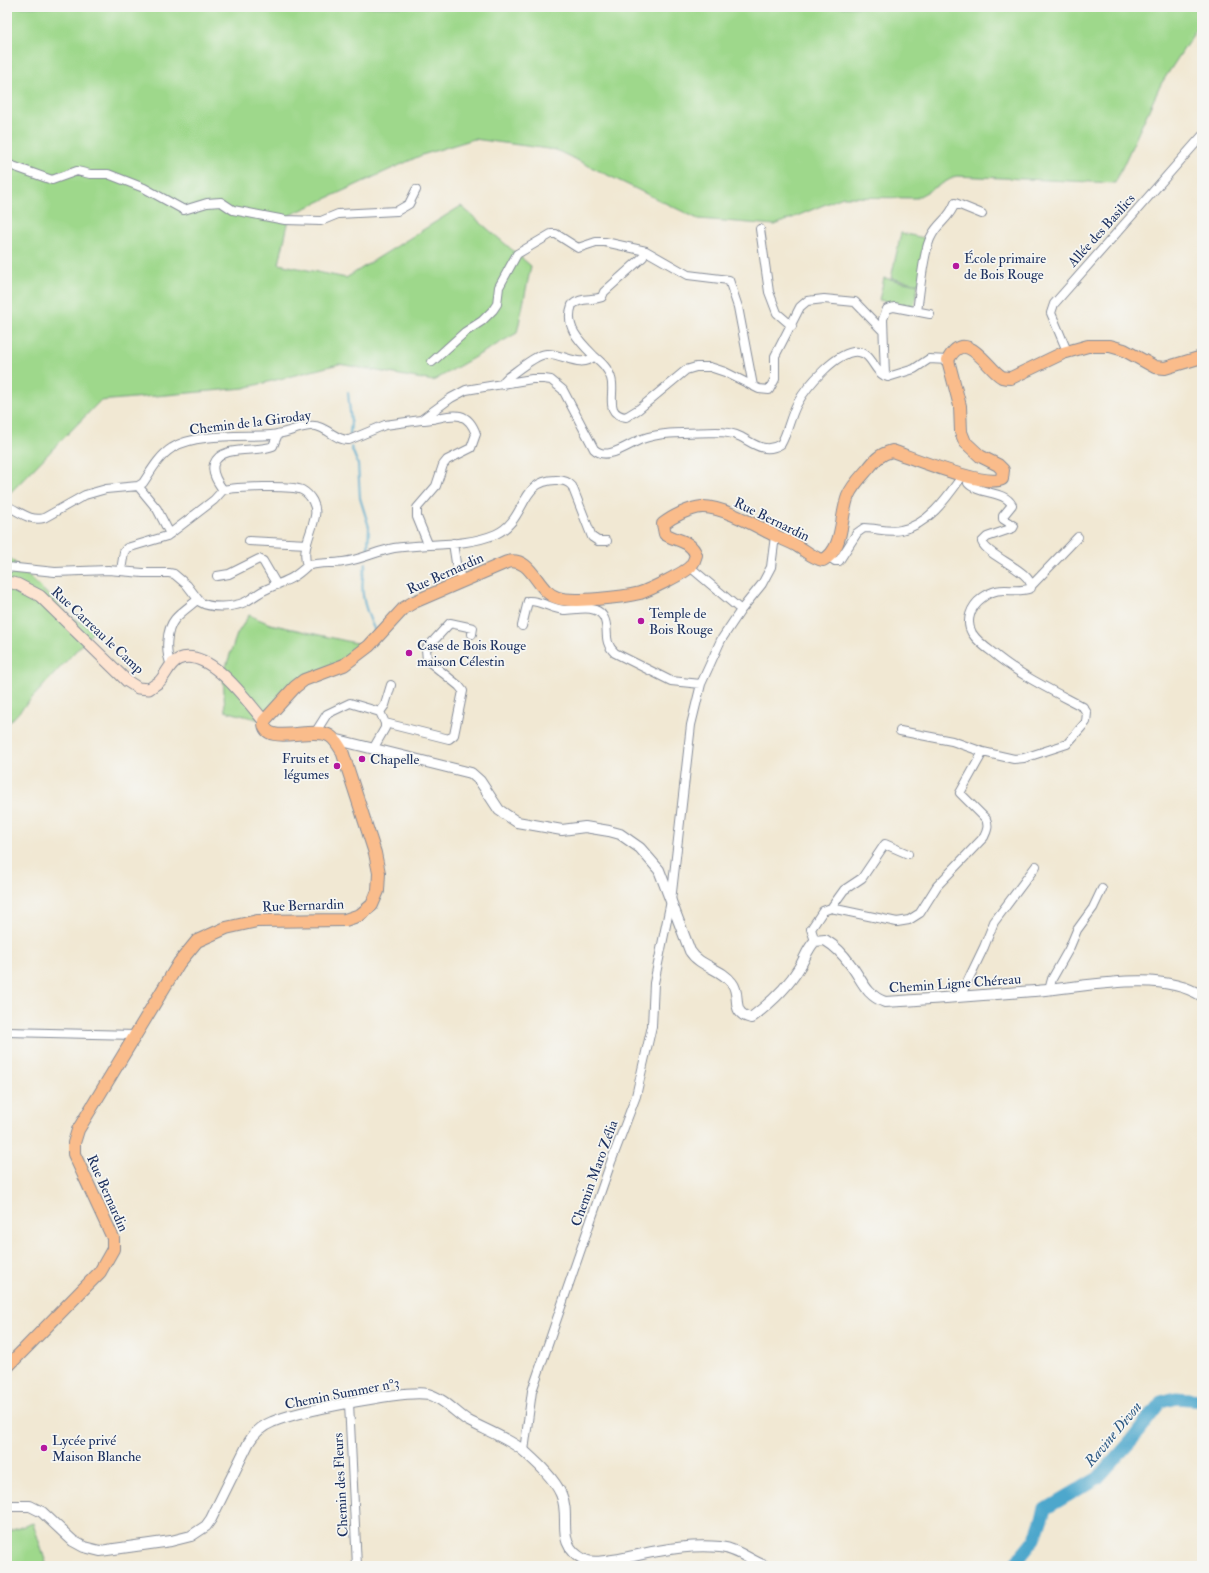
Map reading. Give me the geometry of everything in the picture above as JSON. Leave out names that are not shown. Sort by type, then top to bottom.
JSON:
[{"type":"main road","points":[[829,557],[833,554],[837,544],[844,506],[849,494],[876,458],[884,453],[892,451],[966,476],[986,481],[997,481],[1002,479],[1003,470],[998,465],[971,450],[965,442],[961,432],[960,406],[948,360],[954,351],[961,348],[970,349],[979,353],[997,374],[1003,378],[1011,378],[1067,352],[1088,346],[1110,346],[1124,350],[1155,367],[1191,362],[1202,357]]},
{"type":"main road","name":"Rue Bernardin","points":[[264,721],[295,687],[304,680],[344,665],[364,650],[404,608],[414,602],[507,562],[517,561],[527,566],[546,591],[557,598],[570,601],[640,593],[690,567],[696,555],[694,549],[690,545],[664,534],[662,529],[663,524],[668,520],[694,509],[703,507],[716,509],[746,520],[799,547],[816,558],[823,560],[829,557]]},
{"type":"main road","name":"Rue Carreau le Camp","points":[[7,582],[17,584],[40,596],[127,681],[138,688],[149,689],[160,681],[171,665]]},
{"type":"main road","points":[[171,665],[180,659],[192,657],[203,660],[223,675],[264,721],[264,727],[268,733],[276,735],[315,733],[325,734],[334,739]]},
{"type":"main road","name":"Rue Bernardin","points":[[7,1367],[100,1272],[113,1249],[113,1238],[74,1154],[74,1143],[78,1130],[179,963],[197,941],[226,928],[257,921],[345,920],[360,915],[372,905],[378,891],[379,873],[375,853],[342,751],[334,739]]},
{"type":"street","name":"Allée des Basilics","points":[[1067,352],[1051,313],[1054,304],[1202,136]]},
{"type":"street","points":[[7,164],[52,180],[77,171],[90,174],[108,174],[144,188],[184,210],[207,203],[221,202],[233,210],[304,222],[321,221],[338,214],[397,211],[409,204],[416,190]]},
{"type":"street","points":[[917,311],[931,236],[951,213],[955,202],[982,214]]},
{"type":"street","points":[[760,229],[768,292],[777,313],[792,326]]},
{"type":"street","points":[[432,362],[465,332],[482,320],[498,304],[499,287],[517,254],[546,236],[556,234],[578,248],[596,242],[605,242],[646,251],[688,275],[729,280],[738,307],[753,386]]},
{"type":"street","points":[[646,251],[643,257],[604,292],[602,297],[592,300],[581,299],[576,301],[570,310],[572,329],[576,338],[602,362],[610,375],[612,387],[612,409],[620,416],[626,417],[640,409],[690,368],[710,367],[753,386],[764,390],[769,390],[773,386],[775,378],[775,356],[792,326],[800,307],[804,303],[824,299],[855,302],[883,331]]},
{"type":"street","points":[[930,314],[894,307],[887,309],[883,320],[884,376],[892,377],[914,369],[929,359],[948,360]]},
{"type":"street","name":"Chemin de la Giroday","points":[[138,486],[143,483],[166,453],[178,445],[227,436],[278,434],[310,426],[331,432],[344,440],[349,440],[385,425],[421,420],[451,398],[466,390],[504,385],[532,379],[544,379],[558,385],[568,397],[594,449],[601,453],[608,454],[646,437],[716,432],[727,432],[762,448],[769,449],[781,444],[800,399],[823,372],[840,357],[858,352],[865,354],[884,376]]},
{"type":"street","points":[[504,385],[504,381],[508,377],[540,355],[547,353],[586,361],[594,356]]},
{"type":"street","points":[[421,420],[454,414],[461,416],[470,423],[476,434],[471,448],[447,460],[443,465],[436,486],[417,508],[417,517],[428,544]]},
{"type":"street","points":[[223,490],[214,473],[217,458],[224,453],[270,448],[276,442],[278,434]]},
{"type":"street","points":[[829,557],[835,562],[839,561],[857,533],[864,528],[894,531],[914,527],[931,514],[966,476]]},
{"type":"street","points":[[966,476],[968,483],[974,489],[996,495],[1010,502],[1012,505],[1002,516],[1003,519],[1014,526],[1013,528],[987,537],[982,542],[984,546],[1030,580],[1032,585]]},
{"type":"street","points":[[7,567],[55,572],[120,570],[174,574],[192,590],[197,600],[203,604],[233,606],[245,602],[256,594],[294,578],[307,566],[323,562],[344,562],[384,551],[428,544],[453,543],[490,536],[499,532],[521,510],[531,488],[541,481],[550,480],[561,480],[572,486],[592,537],[598,541],[607,541]]},
{"type":"street","points":[[7,506],[38,520],[85,495],[106,489],[138,486],[157,508],[170,534]]},
{"type":"street","points":[[120,570],[124,552],[127,548],[161,539],[170,534],[214,500],[223,490],[295,488],[306,493],[314,503],[316,510],[304,554],[307,566]]},
{"type":"street","name":"Chemin Maro Zélia","points":[[524,1451],[532,1392],[611,1162],[636,1096],[652,1026],[658,960],[671,901],[693,718],[701,684],[721,640],[741,610],[759,590],[771,567],[775,536]]},
{"type":"street","points":[[900,731],[952,741],[983,752],[1014,759],[1024,758],[1068,744],[1086,722],[1087,713],[1082,707],[1011,668],[984,646],[971,632],[970,613],[974,606],[982,598],[1001,589],[1022,590],[1031,588],[1032,585],[1078,537]]},
{"type":"street","points":[[249,541],[307,544]]},
{"type":"street","points":[[453,543],[456,563],[462,581]]},
{"type":"street","points":[[217,576],[229,574],[259,558],[263,561],[277,585]]},
{"type":"street","points":[[690,567],[741,610]]},
{"type":"street","points":[[171,665],[168,659],[169,633],[174,620],[197,600]]},
{"type":"street","points":[[522,626],[528,601],[557,609],[590,609],[598,611],[603,616],[606,624],[606,641],[609,648],[615,653],[671,681],[701,684]]},
{"type":"street","points":[[385,723],[449,739],[454,735],[463,691],[427,660],[426,649],[450,623],[473,628],[472,634]]},
{"type":"street","points":[[380,712],[385,705],[391,686]]},
{"type":"street","points":[[315,733],[327,714],[350,703],[380,712],[385,723],[373,749]]},
{"type":"street","points":[[334,739],[420,762],[471,773],[480,781],[499,810],[505,816],[517,822],[562,830],[594,828],[620,834],[640,848],[659,870],[690,951],[697,960],[730,980],[736,992],[739,1011],[744,1016],[751,1018],[779,992],[799,968],[808,948],[815,941],[811,929],[823,911],[831,908],[897,922],[909,920],[920,913],[937,886],[984,837],[987,830],[986,819],[960,793],[983,752]]},
{"type":"street","points":[[831,908],[844,890],[862,878],[885,844],[908,854]]},
{"type":"street","points":[[960,997],[984,947],[994,922],[1036,866]]},
{"type":"street","points":[[1049,990],[1052,979],[1069,949],[1077,930],[1093,908],[1102,889]]},
{"type":"street","name":"Chemin Ligne Chéreau","points":[[815,941],[826,940],[835,946],[851,965],[865,988],[877,999],[885,1002],[1123,983],[1173,984],[1202,996]]},
{"type":"street","points":[[7,1032],[135,1035]]},
{"type":"street","name":"Chemin Summer n°3","points":[[7,1506],[30,1506],[42,1512],[73,1541],[84,1547],[100,1551],[172,1541],[191,1536],[206,1526],[217,1509],[249,1442],[259,1430],[282,1419],[349,1403],[414,1393],[429,1394],[466,1419],[524,1451],[540,1467],[561,1494],[568,1546],[586,1561],[601,1562],[659,1550],[688,1547],[727,1548],[741,1552],[751,1562],[766,1566]]},
{"type":"street","name":"Chemin des Fleurs","points":[[349,1403],[357,1566]]},
{"type":"green space","points":[[7,7],[1202,7],[1202,21],[1161,84],[1115,183],[956,176],[916,198],[843,197],[775,225],[698,219],[556,150],[474,139],[422,155],[290,215],[279,264],[346,278],[461,206],[531,266],[517,333],[433,381],[339,364],[244,388],[100,401],[7,496]]},
{"type":"green space","points":[[901,233],[929,239],[919,284],[891,278]]},
{"type":"green space","points":[[884,278],[918,285],[914,308],[879,300]]},
{"type":"green space","points":[[7,555],[71,617],[95,630],[7,725]]},
{"type":"green space","points":[[249,615],[270,624],[369,646],[304,680],[264,721],[225,711],[223,675],[237,634]]},
{"type":"green space","points":[[33,1523],[47,1566],[7,1566],[7,1532]]},
{"type":"waterway","points":[[348,392],[351,422],[350,435]]},
{"type":"waterway","points":[[351,447],[358,464],[360,498],[369,527],[368,550]]},
{"type":"waterway","points":[[366,563],[362,581],[363,598],[375,631]]},
{"type":"waterway","name":"Ravine Divon","points":[[1016,1566],[1018,1560],[1035,1539],[1045,1509],[1098,1478],[1132,1440],[1161,1402],[1176,1398],[1202,1400]]},
{"type":"place","name":"École primaire de Bois Rouge","points":[[956,266]]},
{"type":"place","name":"Temple de Bois Rouge","points":[[641,621]]},
{"type":"place","name":"Case de Bois Rouge maison Célestin","points":[[409,653]]},
{"type":"place","name":"Chapelle","points":[[362,759]]},
{"type":"place","name":"Fruits et légumes","points":[[337,766]]},
{"type":"place","name":"Lycée privé Maison Blanche","points":[[44,1448]]}]
